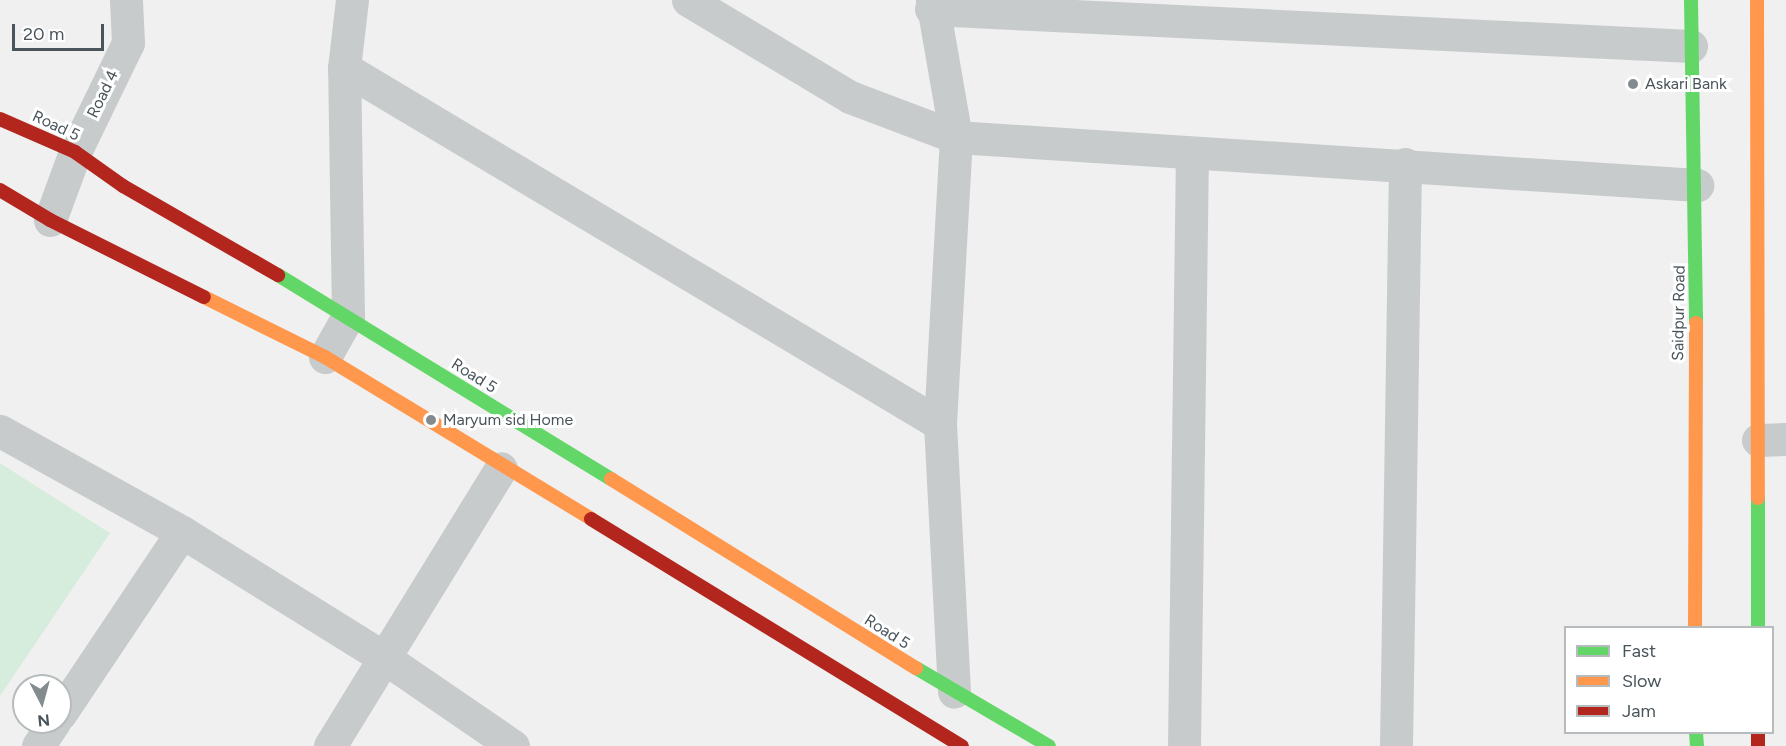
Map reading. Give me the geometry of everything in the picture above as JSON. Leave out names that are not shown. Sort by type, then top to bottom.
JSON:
[{"type":"main road","name":"Saidpur Road","points":[[1691,0],[1697,185],[1695,626]]},
{"type":"main road","points":[[1757,0],[1772,439],[1758,626]]},
{"type":"main road","name":"Road 5","points":[[0,119],[75,152],[123,186],[348,316],[954,692],[1049,746]]},
{"type":"main road","points":[[0,190],[50,220],[325,357],[942,741]]},
{"type":"street","name":"Road 4","points":[[50,220],[75,152],[128,43],[126,0]]},
{"type":"street","points":[[325,357],[348,316],[344,68],[352,0]]},
{"type":"street","points":[[688,0],[850,97],[956,137],[1192,153],[1405,164],[1697,185]]},
{"type":"street","points":[[954,692],[940,424],[956,137],[931,4],[1691,46]]},
{"type":"street","points":[[344,68],[940,424]]},
{"type":"street","points":[[1184,746],[1192,153]]},
{"type":"street","points":[[1396,746],[1405,164]]},
{"type":"street","points":[[0,431],[182,532],[386,659],[513,746]]},
{"type":"street","points":[[330,746],[386,659],[501,468]]},
{"type":"street","points":[[72,696],[182,532]]},
{"type":"green space","points":[[0,463],[110,533],[15,674],[12,674],[12,678],[0,696]]},
{"type":"traffic: fast","points":[[1691,0],[1696,323]]},
{"type":"traffic: fast","points":[[278,275],[611,479]]},
{"type":"traffic: fast","points":[[1758,498],[1758,626]]},
{"type":"traffic: fast","points":[[916,668],[1049,746]]},
{"type":"traffic: fast","points":[[1696,734],[1697,746]]},
{"type":"traffic: slow","points":[[1757,0],[1758,498]]},
{"type":"traffic: slow","points":[[204,297],[325,357],[591,519]]},
{"type":"traffic: slow","points":[[1695,626],[1696,323]]},
{"type":"traffic: slow","points":[[611,479],[916,668]]},
{"type":"traffic: jam","points":[[0,119],[75,152],[123,186],[278,275]]},
{"type":"traffic: jam","points":[[0,190],[50,220],[204,297]]},
{"type":"traffic: jam","points":[[591,519],[962,746]]},
{"type":"traffic: jam","points":[[1758,734],[1758,746]]},
{"type":"place","name":"Askari Bank","points":[[1633,84]]},
{"type":"place","name":"Maryum sid Home","points":[[431,420]]}]
